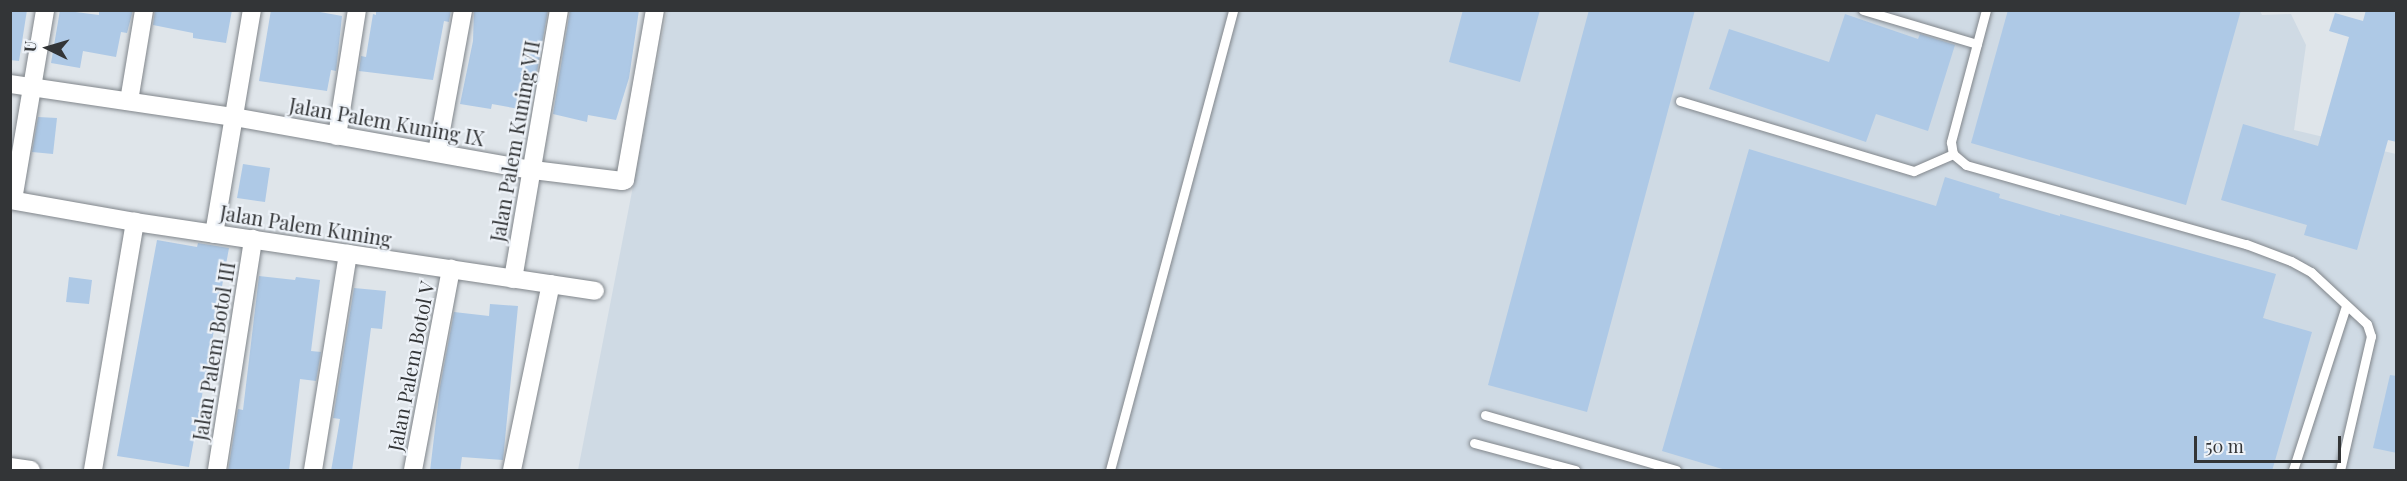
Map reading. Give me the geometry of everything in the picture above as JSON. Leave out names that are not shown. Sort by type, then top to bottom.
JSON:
[{"type":"street","points":[[12,200],[45,10]]},
{"type":"street","points":[[129,101],[144,10]]},
{"type":"street","points":[[214,234],[252,10]]},
{"type":"street","points":[[337,136],[357,10]]},
{"type":"street","points":[[437,152],[463,10]]},
{"type":"street","name":"Jalan Palem Kuning VII","points":[[513,279],[559,10]]},
{"type":"street","name":"Jalan Palem Kuning IX","points":[[10,84],[234,117],[533,170],[618,182],[625,180],[656,10]]},
{"type":"street","name":"Jalan Palem Kuning","points":[[12,200],[135,222],[595,291]]},
{"type":"street","points":[[93,471],[135,222]]},
{"type":"street","name":"Jalan Palem Botol III","points":[[217,471],[253,239]]},
{"type":"street","points":[[313,471],[348,254]]},
{"type":"street","name":"Jalan Palem Botol V","points":[[413,471],[451,269]]},
{"type":"street","points":[[512,471],[551,284]]},
{"type":"street","points":[[10,467],[31,471]]},
{"type":"lane","points":[[1110,471],[1233,10]]},
{"type":"lane","points":[[1863,10],[1977,44]]},
{"type":"lane","points":[[1986,10],[1951,142],[1953,154],[1966,165],[2246,244],[2291,261],[2311,272],[2367,324],[2370,336],[2340,471]]},
{"type":"lane","points":[[1680,101],[1914,171],[1953,154]]},
{"type":"lane","points":[[2293,471],[2346,306]]},
{"type":"lane","points":[[1485,415],[1676,471]]},
{"type":"lane","points":[[1474,443],[1551,467],[1575,471]]},
{"type":"shaded area","points":[[667,11],[2260,11],[2262,15],[2291,14],[2306,45],[2294,130],[2396,154],[2396,470],[578,470]]},
{"type":"building","points":[[10,10],[27,10],[19,61],[10,60]]},
{"type":"building","points":[[60,10],[99,15],[99,10],[133,10],[127,33],[121,32],[116,57],[83,51],[80,68],[51,63]]},
{"type":"building","points":[[155,10],[232,10],[226,43],[193,38],[193,33],[153,25]]},
{"type":"building","points":[[271,10],[309,10],[342,16],[336,71],[331,70],[327,91],[259,81]]},
{"type":"building","points":[[376,10],[451,10],[449,22],[444,21],[433,80],[359,71],[361,56],[366,57],[373,14],[376,15]]},
{"type":"building","points":[[474,10],[548,10],[530,111],[492,104],[491,109],[460,104],[473,41]]},
{"type":"building","points":[[570,10],[639,10],[629,78],[616,120],[588,115],[587,122],[553,114]]},
{"type":"building","points":[[1463,10],[1540,10],[1520,82],[1449,62]]},
{"type":"building","points":[[1589,10],[1695,10],[1587,412],[1488,385]]},
{"type":"building","points":[[2008,10],[2241,10],[2186,205],[1971,143]]},
{"type":"building","points":[[2366,10],[2397,10],[2397,142],[2388,140],[2357,250],[2304,235],[2307,225],[2221,200],[2243,124],[2318,146],[2349,37],[2329,31],[2335,13],[2363,21]]},
{"type":"building","points":[[1845,14],[1918,39],[1920,34],[1955,45],[1928,131],[1876,114],[1866,142],[1709,89],[1729,29],[1829,62]]},
{"type":"building","points":[[38,117],[57,118],[53,154],[32,152]]},
{"type":"building","points":[[1749,149],[1936,206],[1945,177],[2000,194],[1999,198],[2060,216],[2060,214],[2276,274],[2263,318],[2312,332],[2272,471],[1729,471],[1662,451]]},
{"type":"building","points":[[243,164],[270,168],[265,202],[237,198]]},
{"type":"building","points":[[157,240],[197,247],[198,243],[229,248],[189,467],[117,456]]},
{"type":"building","points":[[259,276],[320,280],[311,351],[321,352],[316,381],[300,379],[289,471],[228,471],[238,409],[243,410]]},
{"type":"building","points":[[69,277],[92,280],[89,304],[66,302]]},
{"type":"building","points":[[354,288],[386,291],[382,329],[371,328],[352,471],[331,471],[340,419],[333,418]]},
{"type":"building","points":[[490,304],[518,306],[503,460],[462,457],[460,471],[430,471],[440,387],[454,312],[489,316]]},
{"type":"building","points":[[2390,375],[2397,376],[2397,453],[2373,448]]}]
